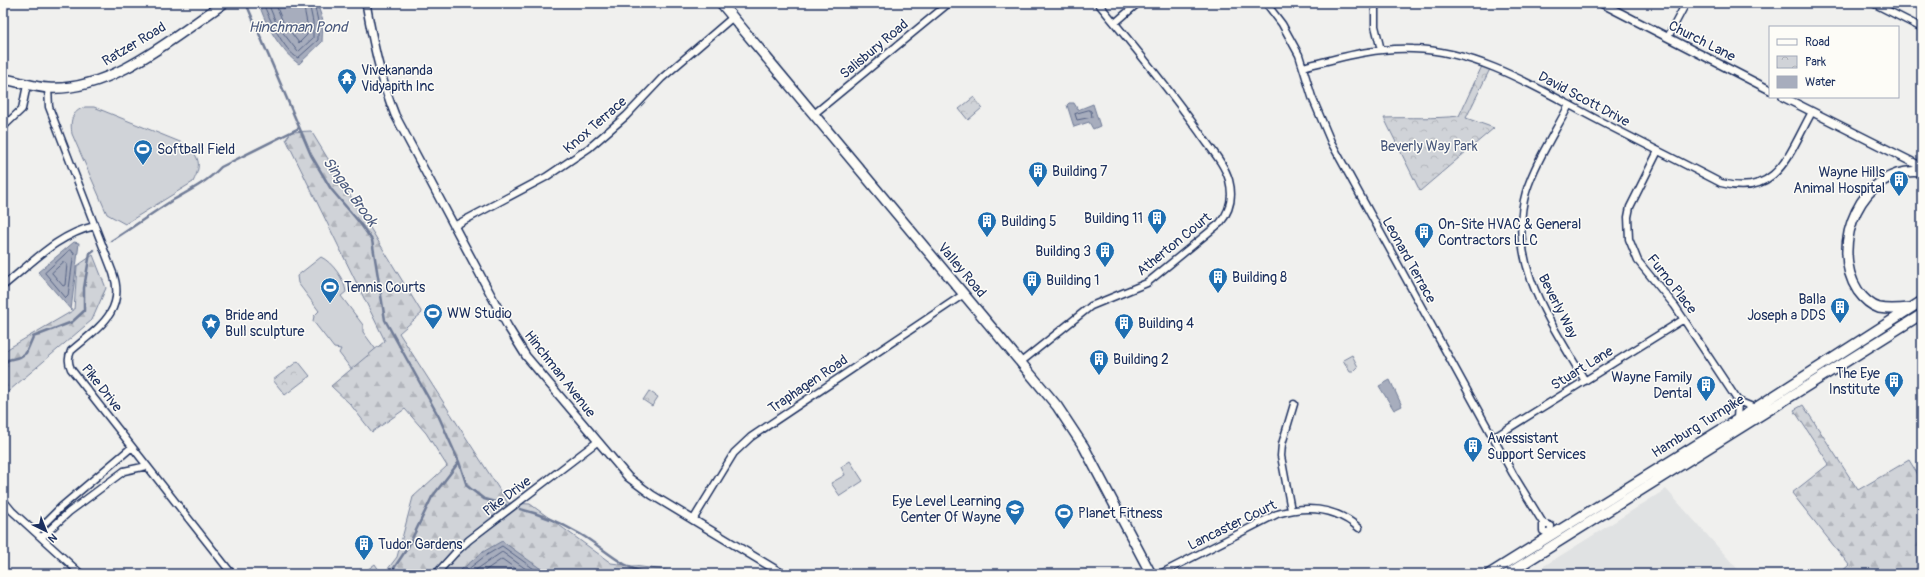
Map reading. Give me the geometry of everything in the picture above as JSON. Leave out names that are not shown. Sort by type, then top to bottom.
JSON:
[{"type":"main road","name":"Ratzer Road","points":[[3,79],[48,88],[86,85],[112,75],[134,64],[224,3]]},
{"type":"main road","name":"Valley Road","points":[[722,3],[1021,362],[1069,422],[1107,489],[1151,574]]},
{"type":"main road","points":[[1911,308],[1879,308],[1865,300],[1851,278],[1846,247],[1850,224],[1855,212],[1873,189],[1896,175],[1906,172],[1922,172]]},
{"type":"main road","name":"Hamburg Turnpike","points":[[1489,574],[1755,408],[1922,301]]},
{"type":"main road","points":[[1507,574],[1922,314]]},
{"type":"street","name":"Hinchman Avenue","points":[[366,3],[373,49],[385,91],[412,148],[522,350],[617,467],[640,487],[783,574]]},
{"type":"street","name":"Salisbury Road","points":[[814,114],[949,3]]},
{"type":"street","name":"Atherton Court","points":[[1021,362],[1091,306],[1136,289],[1157,276],[1220,223],[1227,213],[1230,205],[1231,189],[1224,168],[1170,91],[1098,3]]},
{"type":"street","points":[[1115,23],[1138,3]]},
{"type":"street","name":"Leonard Terrace","points":[[1266,3],[1291,39],[1299,55],[1314,104],[1331,142],[1493,438],[1543,523],[1551,526],[1550,535]]},
{"type":"street","points":[[1375,3],[1375,26],[1381,50]]},
{"type":"street","name":"Church Lane","points":[[1601,3],[1769,89]]},
{"type":"street","points":[[1668,37],[1686,3]]},
{"type":"street","points":[[1873,3],[1922,28]]},
{"type":"street","name":"Knox Terrace","points":[[454,226],[546,177],[589,148],[626,116],[662,78],[734,17]]},
{"type":"street","name":"David Scott Drive","points":[[1303,67],[1352,54],[1413,48],[1433,50],[1474,59],[1514,76],[1721,183],[1737,186],[1753,186],[1762,183],[1776,174],[1812,112]]},
{"type":"street","points":[[3,126],[22,109],[27,85]]},
{"type":"street","name":"Pike Drive","points":[[48,88],[49,107],[114,277],[116,298],[112,311],[104,322],[71,351],[68,358],[69,364],[132,448],[232,574]]},
{"type":"street","points":[[1785,98],[1922,167]]},
{"type":"street","name":"Beverly Way","points":[[1569,105],[1529,185],[1523,208],[1521,235],[1526,264],[1540,304],[1585,381]]},
{"type":"street","name":"Furno Place","points":[[1658,151],[1630,208],[1628,217],[1629,239],[1635,255],[1645,271],[1684,319],[1738,401]]},
{"type":"street","points":[[3,286],[60,239],[71,232],[95,226]]},
{"type":"street","name":"Traphagen Road","points":[[693,520],[734,453],[751,437],[964,294]]},
{"type":"street","name":"Stuart Lane","points":[[1493,438],[1684,319]]},
{"type":"street","points":[[1737,419],[1738,401],[1755,408]]},
{"type":"street","points":[[1291,510],[1281,456],[1284,439],[1294,404]]},
{"type":"street","name":"Pike Drive","points":[[436,574],[469,540],[597,442]]},
{"type":"street","points":[[36,532],[61,506],[132,448]]},
{"type":"street","points":[[42,537],[69,512],[124,471],[147,466]]},
{"type":"street","points":[[93,481],[100,489]]},
{"type":"street","points":[[3,500],[12,511],[81,574]]},
{"type":"street","name":"Lancaster Court","points":[[1160,574],[1277,514],[1291,510],[1311,508],[1323,510],[1349,519],[1360,528]]},
{"type":"shaded area","points":[[1666,489],[1742,574],[1531,574],[1600,531]]},
{"type":"green space","name":"Beverly Way Park","points":[[1482,66],[1490,69],[1466,118],[1494,128],[1420,191],[1384,118],[1431,118],[1459,116]]},
{"type":"green space","points":[[974,97],[982,108],[968,120],[959,109]]},
{"type":"green space","name":"Softball Field","points":[[85,107],[94,107],[185,144],[194,153],[198,161],[198,170],[193,182],[125,224],[107,214],[72,134],[72,118],[74,114]]},
{"type":"green space","points":[[311,131],[422,313],[399,333],[508,503],[530,504],[611,563],[680,572],[682,574],[384,574],[397,557],[413,497],[447,466],[426,433],[405,409],[372,432],[350,404],[331,386],[385,341],[286,139],[291,132]]},
{"type":"green space","points":[[93,255],[106,288],[92,320],[3,396],[3,354],[9,348],[74,310],[77,266]]},
{"type":"green space","name":"Tennis Courts","points":[[321,257],[333,267],[341,277],[346,292],[341,296],[363,325],[363,332],[377,351],[352,370],[339,353],[341,349],[334,348],[313,321],[314,316],[319,311],[298,283],[297,276]]},
{"type":"green space","points":[[1352,355],[1358,367],[1353,372],[1350,372],[1343,360]]},
{"type":"green space","points":[[298,361],[310,376],[285,395],[273,380]]},
{"type":"green space","points":[[649,391],[658,397],[652,406],[643,400]]},
{"type":"green space","points":[[1803,405],[1858,490],[1909,460],[1922,481],[1922,563],[1911,574],[1839,574],[1849,565],[1792,493],[1829,464],[1794,410]]},
{"type":"green space","points":[[850,461],[863,481],[840,496],[831,483],[845,475],[841,467]]},
{"type":"green space","points":[[375,564],[379,570],[374,574],[370,574],[367,570]]},
{"type":"water","name":"Hinchman Pond","points":[[259,3],[317,3],[323,21],[322,42],[299,64],[286,53],[274,37],[261,11]]},
{"type":"water","points":[[1069,103],[1074,103],[1078,110],[1093,104],[1100,126],[1093,129],[1089,122],[1074,127],[1067,105]]},
{"type":"water","points":[[74,242],[79,243],[71,310],[38,272]]},
{"type":"water","points":[[1390,380],[1402,406],[1394,410],[1379,386]]},
{"type":"water","points":[[502,541],[548,574],[456,574],[483,552]]},
{"type":"waterway","name":"Singac Brook","points":[[246,3],[311,155],[331,189],[372,240],[385,320],[439,417],[459,462],[467,486],[484,499],[506,505]]},
{"type":"waterway","points":[[111,241],[210,177],[221,167],[299,128]]},
{"type":"waterway","points":[[3,366],[8,360],[20,357],[26,353],[33,337],[72,322],[84,311],[84,288],[90,253],[94,250]]},
{"type":"waterway","points":[[390,574],[408,547],[432,497],[459,462]]},
{"type":"waterway","points":[[520,509],[543,516],[566,526],[589,539],[622,563],[641,572],[651,574]]},
{"type":"place","name":"Vivekananda Vidyapith Inc","points":[[347,95]]},
{"type":"place","name":"Softball Field","points":[[143,166]]},
{"type":"place","name":"Building 7","points":[[1038,188]]},
{"type":"place","name":"Wayne Hills Animal Hospital","points":[[1899,197]]},
{"type":"place","name":"Building 11","points":[[1157,235]]},
{"type":"place","name":"Building 5","points":[[987,238]]},
{"type":"place","name":"On-Site HVAC & General Contractors LLC","points":[[1424,249]]},
{"type":"place","name":"Building 3","points":[[1105,268]]},
{"type":"place","name":"Building 8","points":[[1218,294]]},
{"type":"place","name":"Building 1","points":[[1032,297]]},
{"type":"place","name":"Tennis Courts","points":[[330,304]]},
{"type":"place","name":"Balla Joseph a DDS","points":[[1840,324]]},
{"type":"place","name":"WW Studio","points":[[433,330]]},
{"type":"place","name":"Bride and Bull sculpture","points":[[211,340]]},
{"type":"place","name":"Building 4","points":[[1124,340]]},
{"type":"place","name":"Building 2","points":[[1099,376]]},
{"type":"place","name":"The Eye Institute","points":[[1894,398]]},
{"type":"place","name":"Wayne Family Dental","points":[[1706,402]]},
{"type":"place","name":"Awessistant Support Services","points":[[1473,463]]},
{"type":"place","name":"Eye Level Learning Center Of Wayne","points":[[1015,526]]},
{"type":"place","name":"Planet Fitness","points":[[1064,530]]},
{"type":"place","name":"Tudor Gardens","points":[[364,561]]}]
